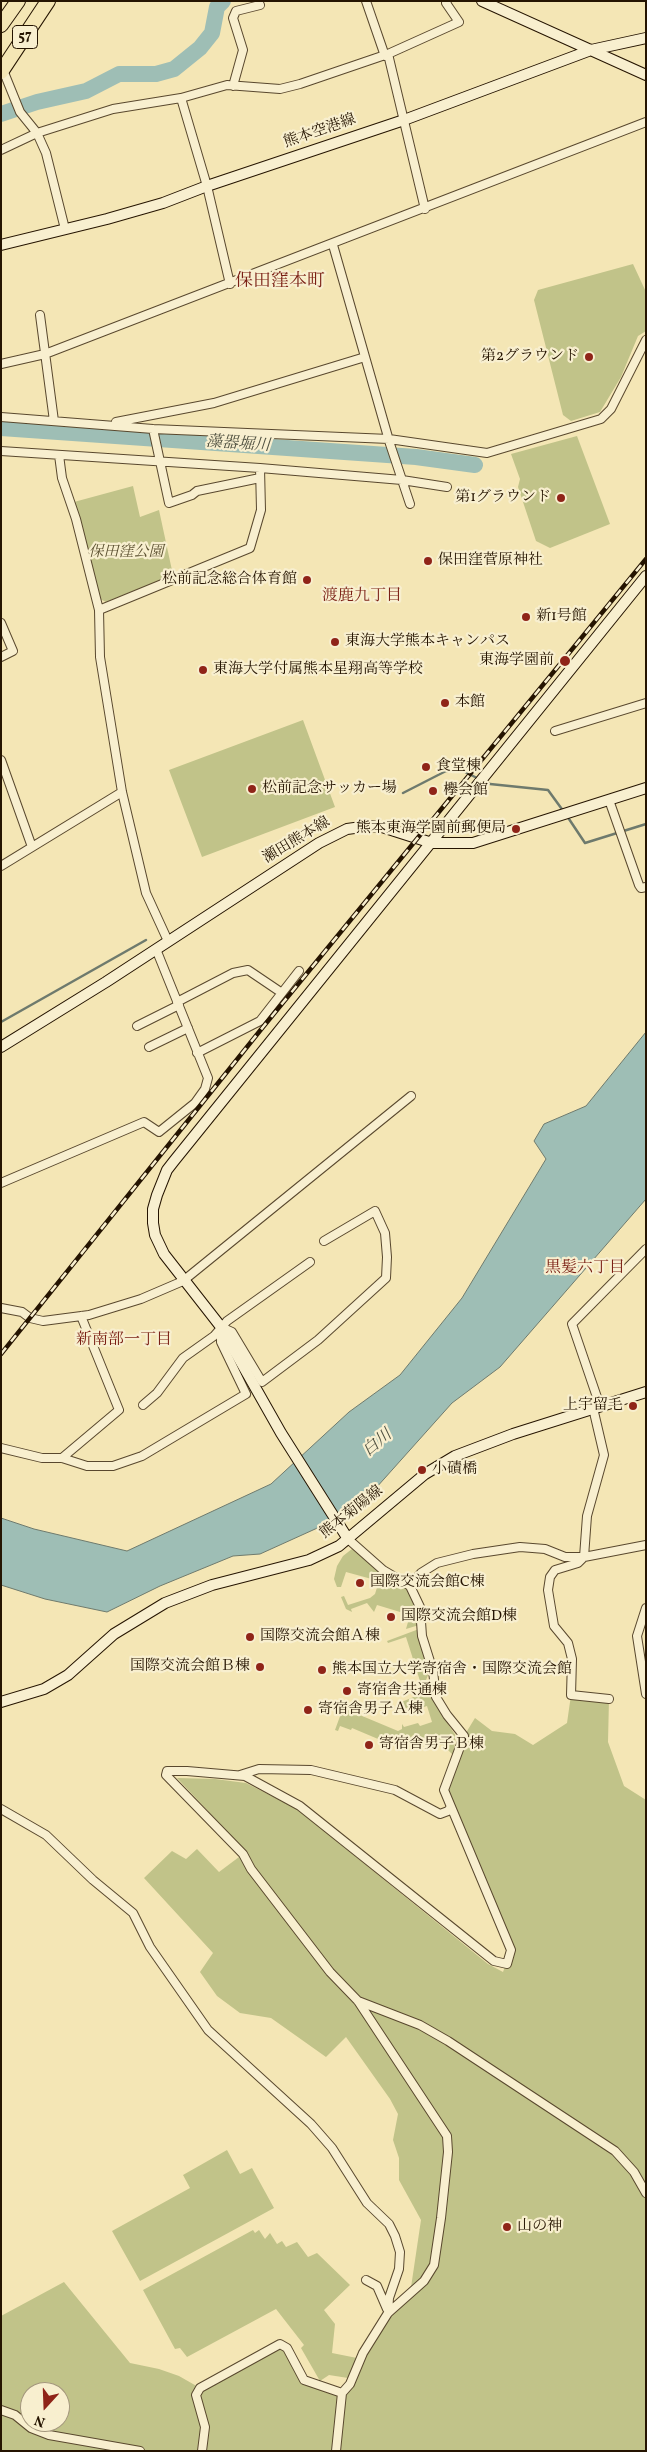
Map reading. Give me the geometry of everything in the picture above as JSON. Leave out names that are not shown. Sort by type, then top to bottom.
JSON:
[{"type":"highway","name":"57","points":[[1,25],[18,1]]},
{"type":"highway","name":"57","points":[[2,71],[48,1]]},
{"type":"main road","points":[[482,1],[646,75]]},
{"type":"main road","name":"熊本空港線","points":[[1,245],[163,203],[207,186],[404,120],[591,50],[646,38]]},
{"type":"main road","points":[[348,1539],[280,1433],[221,1327],[211,1312],[183,1281],[164,1254],[155,1235],[153,1209],[167,1170],[646,576]]},
{"type":"main road","name":"瀬田熊本線","points":[[1,1047],[318,843],[347,829],[370,826],[432,843],[473,843],[646,788]]},
{"type":"main road","name":"熊本菊陽線","points":[[1,1702],[44,1689],[68,1675],[114,1634],[166,1603],[212,1585],[309,1560],[339,1546],[425,1474],[455,1456],[484,1443],[646,1392]]},
{"type":"street","points":[[366,1],[386,55],[425,209]]},
{"type":"street","points":[[1,150],[37,133],[113,109],[181,98],[227,85],[280,89],[300,84],[386,55],[459,22],[446,3],[447,1]]},
{"type":"street","points":[[233,86],[243,50],[233,18],[236,11],[260,4]]},
{"type":"street","points":[[2,71],[20,112],[37,133],[46,153],[65,229]]},
{"type":"street","points":[[181,98],[207,186],[230,284]]},
{"type":"street","points":[[1,364],[45,354],[332,245],[646,122]]},
{"type":"street","points":[[332,245],[410,504]]},
{"type":"street","points":[[40,315],[54,421]]},
{"type":"street","points":[[1,417],[106,425],[154,431],[390,441],[487,453],[602,419],[611,409],[646,340]]},
{"type":"street","points":[[106,425],[214,403],[365,358]]},
{"type":"street","points":[[154,431],[169,503],[192,495],[197,491],[260,478]]},
{"type":"street","points":[[1,451],[260,468],[402,480],[446,487]]},
{"type":"street","points":[[59,455],[62,478],[76,519],[99,610],[100,657],[122,792],[146,893],[168,941]]},
{"type":"street","points":[[99,610],[250,548],[261,510],[260,468]]},
{"type":"street","points":[[1,623],[13,652],[1,657]]},
{"type":"street","points":[[555,731],[646,703]]},
{"type":"street","points":[[1,760],[32,848]]},
{"type":"street","points":[[1,866],[122,792]]},
{"type":"street","points":[[609,800],[639,885],[641,888],[646,887]]},
{"type":"street","points":[[1,1183],[144,1122],[159,1132],[195,1103],[205,1090],[208,1078],[156,949]]},
{"type":"street","points":[[137,1026],[233,972],[248,970],[282,993]]},
{"type":"street","points":[[197,1053],[260,1022],[299,970]]},
{"type":"street","points":[[149,1047],[188,1028]]},
{"type":"street","points":[[1,1308],[22,1312],[30,1318],[43,1321],[81,1316],[141,1299],[183,1281],[411,1096]]},
{"type":"street","points":[[221,1327],[232,1332],[262,1382],[318,1340],[386,1278],[385,1233],[375,1211],[324,1241]]},
{"type":"street","points":[[609,1699],[571,1695],[572,1659],[568,1643],[554,1626],[549,1606],[548,1590],[550,1577],[555,1570],[578,1563],[584,1557],[587,1516],[604,1455],[596,1407],[572,1324],[646,1249]]},
{"type":"street","points":[[143,1405],[157,1393],[183,1358],[214,1336],[227,1320],[310,1262]]},
{"type":"street","points":[[62,1458],[118,1410],[81,1316]]},
{"type":"street","points":[[1,1448],[42,1458],[62,1458],[87,1466],[113,1466],[142,1456],[246,1394],[221,1342],[221,1327]]},
{"type":"street","points":[[336,2451],[342,2393],[350,2384],[363,2353],[388,2313],[424,2281],[434,2265],[448,2152],[447,2136],[358,2001],[330,1972],[251,1869],[243,1854],[166,1775],[167,1771],[245,1776],[300,1806],[494,1961],[507,1964],[511,1950],[444,1790],[464,1736],[443,1710],[436,1697],[433,1671],[422,1636],[420,1607],[410,1586],[383,1570],[348,1539]]},
{"type":"street","points":[[410,1586],[421,1573],[437,1563],[510,1548],[544,1549],[565,1556],[584,1557],[646,1545]]},
{"type":"street","points":[[646,1608],[637,1636],[646,1694]]},
{"type":"street","points":[[238,1776],[259,1769],[311,1770],[395,1790],[440,1814],[448,1811],[451,1807]]},
{"type":"street","points":[[1,1808],[46,1835],[93,1880],[134,1913],[150,1947],[208,2030],[311,2124],[332,2148],[367,2203],[389,2224],[396,2236],[400,2252],[399,2269],[389,2298],[388,2313]]},
{"type":"street","points":[[358,2001],[420,2025],[448,2041],[615,2151],[634,2172],[646,2193]]},
{"type":"street","points":[[366,2280],[377,2286],[388,2313]]},
{"type":"street","points":[[202,2451],[205,2427],[196,2395],[200,2388],[280,2344],[287,2348],[304,2380],[342,2393]]},
{"type":"street","points":[[1,2410],[15,2415],[31,2428],[49,2435],[140,2451]]},
{"type":"green space","name":"第2グラウンド","points":[[633,264],[646,292],[646,331],[638,336],[621,377],[600,412],[571,421],[563,415],[534,300],[538,290]]},
{"type":"green space","name":"第1グラウンド","points":[[577,436],[610,524],[550,548],[536,541],[518,487],[520,479],[511,454]]},
{"type":"green space","name":"保田窪公園","points":[[133,486],[140,517],[159,510],[173,575],[106,602],[100,599],[74,502]]},
{"type":"green space","name":"松前記念サッカー場","points":[[303,720],[335,807],[202,857],[169,770]]},
{"type":"green space","points":[[357,1545],[379,1573],[408,1590],[417,1606],[419,1625],[406,1629],[410,1615],[377,1605],[374,1612],[367,1603],[351,1609],[352,1612],[346,1609],[341,1597],[344,1596],[348,1605],[370,1598],[375,1594],[379,1581],[346,1572],[341,1587],[337,1587],[334,1579],[337,1566],[343,1556]]},
{"type":"green space","points":[[419,1629],[429,1673],[426,1680],[420,1681],[406,1637],[388,1643],[387,1641]]},
{"type":"green space","points":[[431,1690],[438,1709],[456,1736],[453,1755],[443,1745],[426,1745],[413,1735],[400,1751],[396,1749],[397,1747],[352,1728],[351,1730],[340,1726],[338,1731],[335,1730],[343,1708],[398,1731],[402,1729],[402,1724],[404,1727],[418,1723],[420,1726],[432,1722],[427,1706],[414,1710],[411,1707],[401,1709],[399,1703]]},
{"type":"green space","points":[[571,1695],[609,1699],[608,1742],[624,1786],[646,1800],[646,2451],[1,2451],[1,2316],[64,2282],[130,2363],[159,2369],[179,2376],[200,2388],[280,2344],[305,2380],[342,2393],[388,2313],[410,2294],[421,2220],[399,2180],[399,2158],[393,2140],[398,2114],[390,2099],[346,2037],[326,2057],[271,2018],[240,2013],[217,1996],[200,1972],[213,1953],[144,1878],[172,1851],[186,1859],[197,1849],[219,1872],[243,1854],[208,1811],[177,1778],[215,1779],[246,1783],[297,1809],[488,1964],[503,1972],[511,1950],[444,1790],[464,1736],[475,1718],[492,1731],[515,1734],[533,1745],[567,1723]]},
{"type":"green space","points":[[227,2150],[240,2174],[252,2168],[274,2208],[140,2281],[112,2231],[190,2188],[183,2175]]},
{"type":"green space","points":[[253,2230],[255,2233],[259,2230],[265,2239],[270,2233],[277,2244],[282,2241],[286,2247],[297,2242],[308,2257],[317,2253],[350,2285],[324,2310],[335,2324],[332,2353],[357,2358],[348,2378],[329,2375],[320,2381],[301,2348],[304,2345],[276,2309],[187,2357],[180,2348],[175,2349],[143,2290]]},
{"type":"water","name":"白川","points":[[646,1032],[646,1199],[500,1367],[452,1403],[367,1498],[324,1525],[260,1554],[233,1556],[160,1586],[107,1612],[45,1599],[1,1585],[1,1518],[34,1529],[127,1551],[271,1484],[349,1412],[400,1375],[462,1298],[546,1159],[534,1141],[544,1124],[586,1106]]},
{"type":"waterway","points":[[1,114],[37,102],[86,91],[119,74],[156,74],[174,69],[200,48],[212,33],[217,7],[223,1]]},
{"type":"waterway","name":"藻器堀川","points":[[1,428],[416,457],[475,465]]},
{"type":"waterway","points":[[403,793],[446,771],[463,771],[479,779]]},
{"type":"waterway","points":[[484,781],[490,784],[548,790],[564,812]]},
{"type":"waterway","points":[[567,816],[585,843],[646,824]]},
{"type":"waterway","points":[[1,1022],[146,940]]},
{"type":"railway","points":[[1,1354],[263,1027],[646,559]]},
{"type":"place","name":"第2グラウンド","points":[[589,357]]},
{"type":"place","name":"第1グラウンド","points":[[561,498]]},
{"type":"place","name":"保田窪菅原神社","points":[[428,561]]},
{"type":"place","name":"松前記念総合体育館","points":[[307,580]]},
{"type":"place","name":"新1号館","points":[[526,617]]},
{"type":"place","name":"東海大学熊本キャンパス","points":[[335,642]]},
{"type":"place","name":"東海学園前","points":[[565,661]]},
{"type":"place","name":"東海大学付属熊本星翔高等学校","points":[[203,670]]},
{"type":"place","name":"本館","points":[[445,703]]},
{"type":"place","name":"食堂棟","points":[[426,767]]},
{"type":"place","name":"松前記念サッカー場","points":[[252,789]]},
{"type":"place","name":"欅会館","points":[[433,791]]},
{"type":"place","name":"熊本東海学園前郵便局","points":[[516,829]]},
{"type":"place","name":"上宇留毛","points":[[633,1406]]},
{"type":"place","name":"小磧橋","points":[[422,1470]]},
{"type":"place","name":"国際交流会館C棟","points":[[360,1583]]},
{"type":"place","name":"国際交流会館D棟","points":[[391,1617]]},
{"type":"place","name":"国際交流会館Ａ棟","points":[[250,1637]]},
{"type":"place","name":"国際交流会館Ｂ棟","points":[[260,1667]]},
{"type":"place","name":"熊本国立大学寄宿舎・国際交流会館","points":[[322,1670]]},
{"type":"place","name":"寄宿舎共通棟","points":[[347,1691]]},
{"type":"place","name":"寄宿舎男子Ａ棟","points":[[308,1710]]},
{"type":"place","name":"寄宿舎男子Ｂ棟","points":[[369,1745]]},
{"type":"place","name":"山の神","points":[[507,2227]]},
{"type":"district","name":"保田窪本町","points":[[280,283]]},
{"type":"district","name":"渡鹿九丁目","points":[[362,597]]},
{"type":"district","name":"黒髪六丁目","points":[[585,1269]]},
{"type":"district","name":"新南部一丁目","points":[[124,1341]]}]
